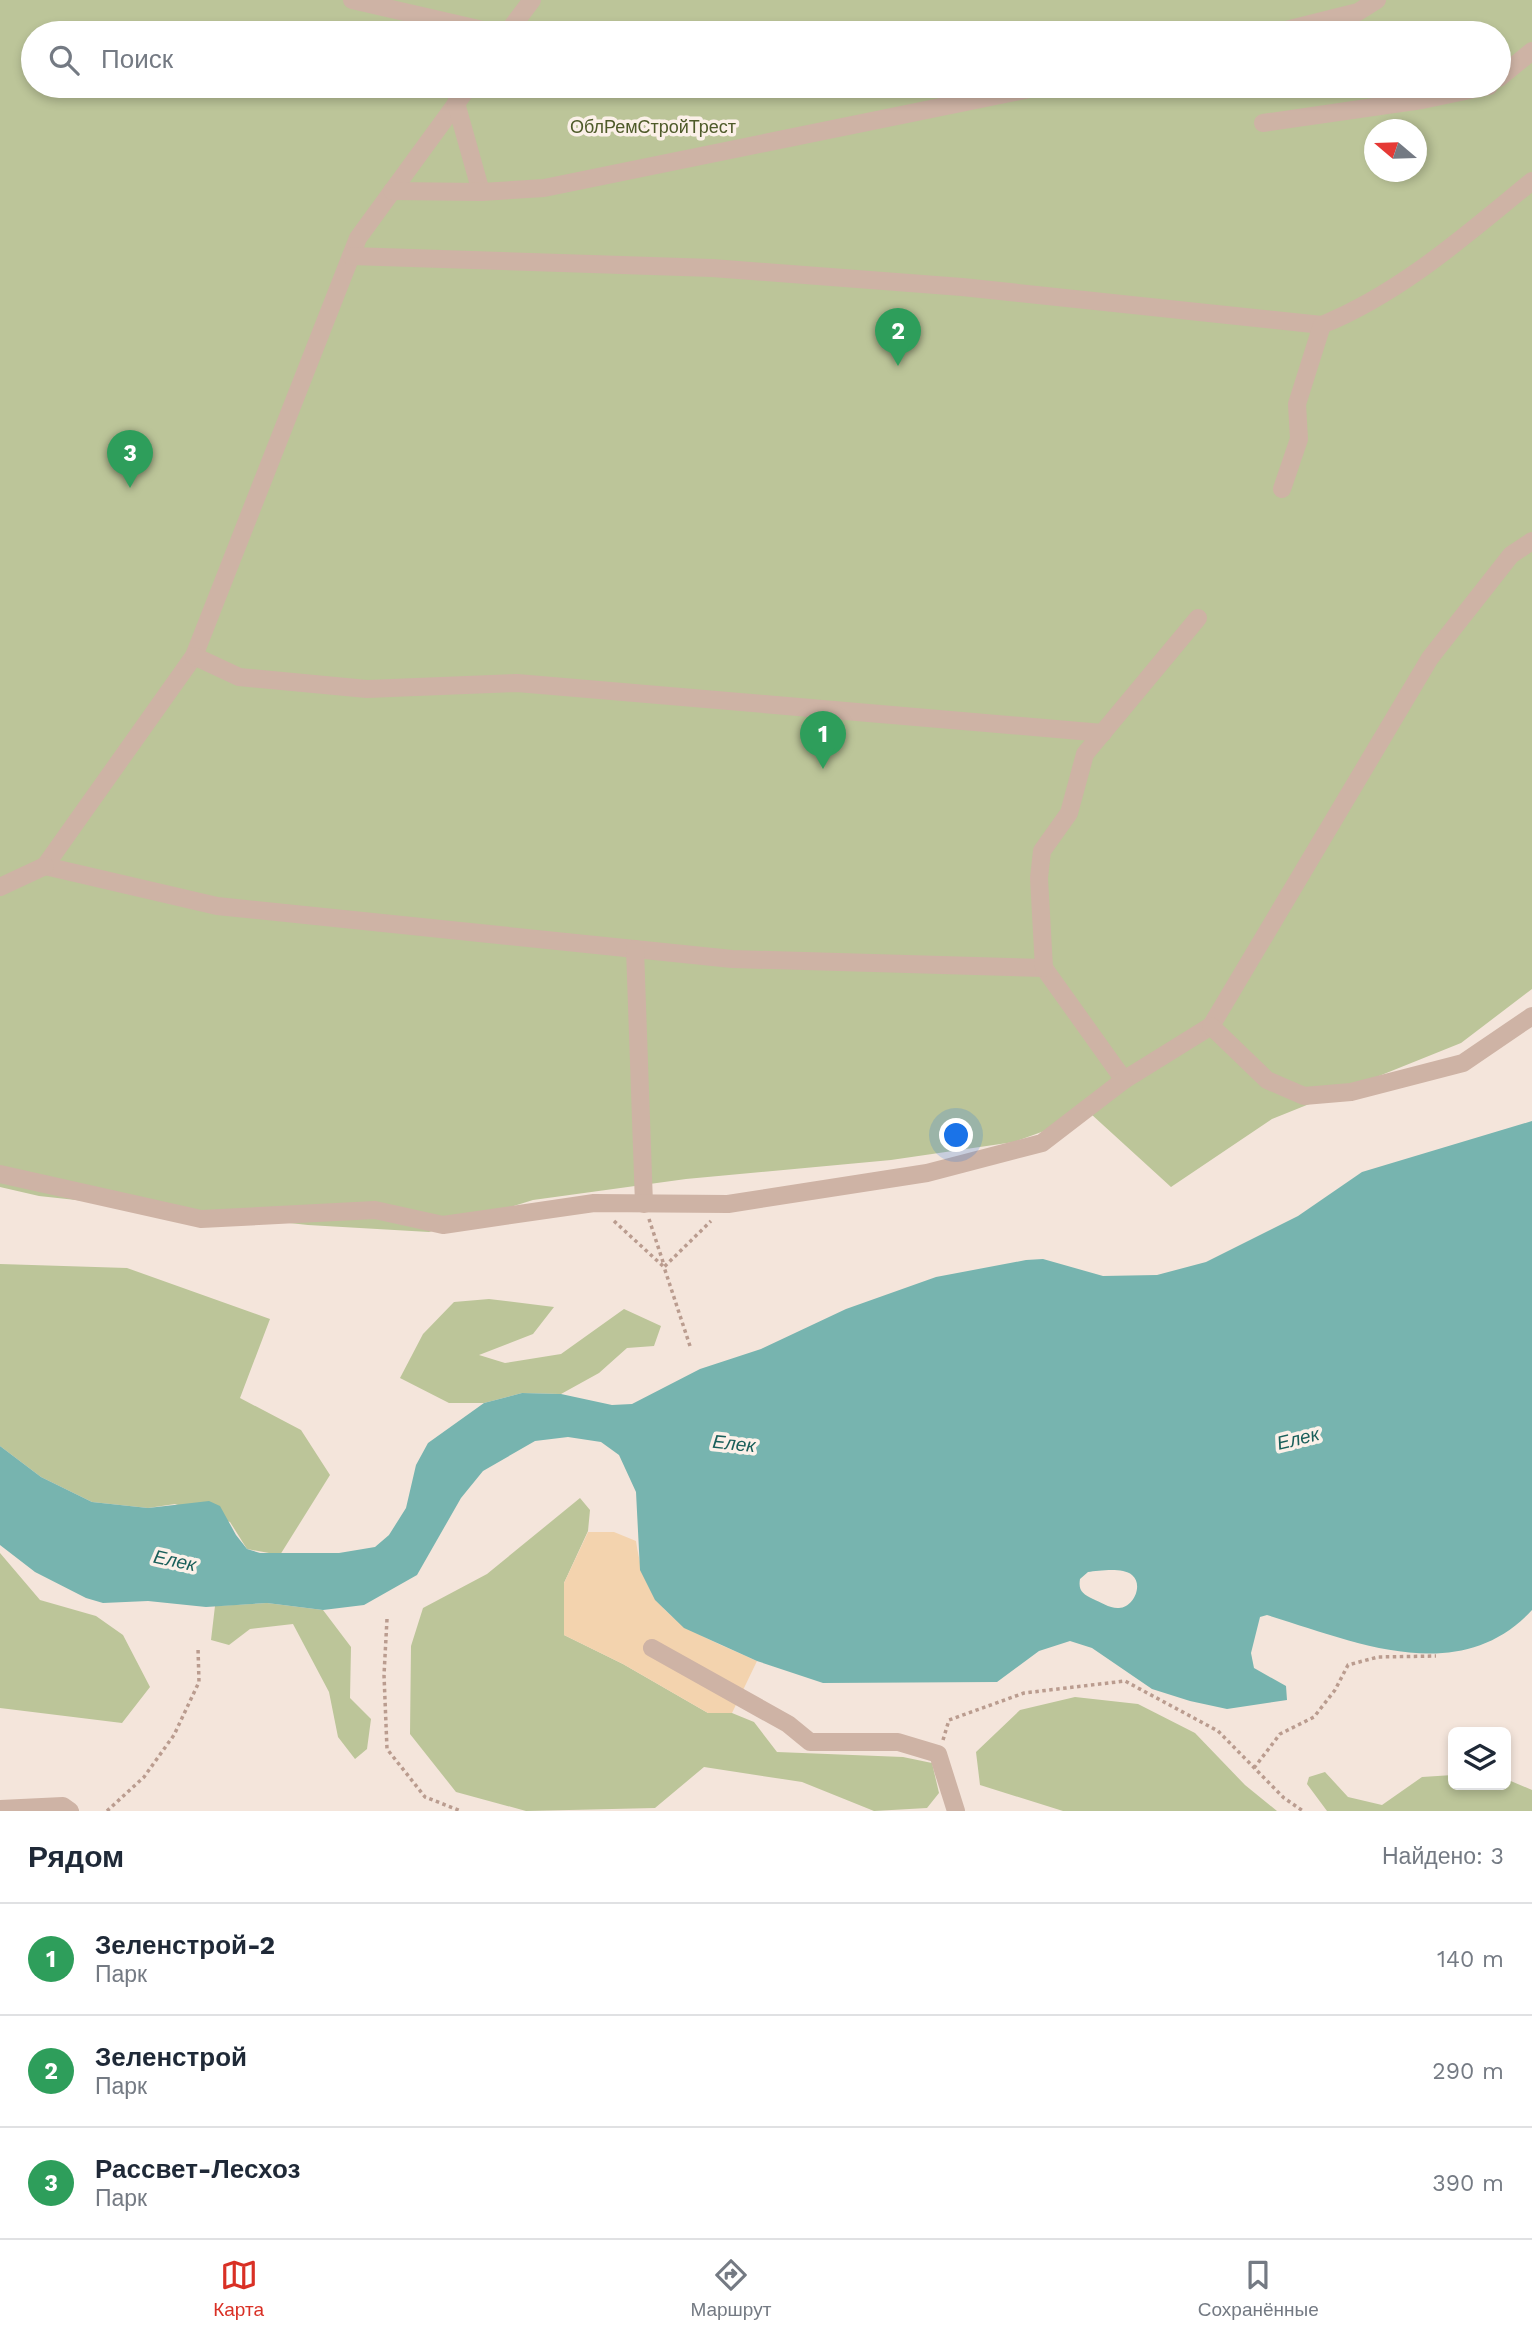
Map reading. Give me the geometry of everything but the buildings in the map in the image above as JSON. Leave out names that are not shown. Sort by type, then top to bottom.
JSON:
[{"type":"lane","points":[[352,0],[444,21]]},
{"type":"lane","points":[[516,21],[532,0]]},
{"type":"lane","points":[[1322,21],[1358,12],[1377,0]]},
{"type":"lane","points":[[1511,68],[1532,51]]},
{"type":"lane","points":[[0,887],[46,866],[194,656],[358,238],[460,98]]},
{"type":"lane","points":[[391,191],[481,192],[544,187],[985,98]]},
{"type":"lane","points":[[1263,123],[1432,98]]},
{"type":"lane","points":[[456,103],[481,192]]},
{"type":"lane","points":[[351,256],[712,268],[962,288],[1322,325],[1362,308],[1462,238],[1532,181]]},
{"type":"lane","points":[[1282,489],[1299,439],[1297,404],[1322,325]]},
{"type":"lane","points":[[0,1174],[201,1219],[375,1210],[443,1225],[594,1203],[728,1204],[927,1173],[1042,1143],[1124,1080],[1211,1026],[1430,658],[1511,555],[1532,541]]},
{"type":"lane","points":[[1124,1080],[1044,968],[1039,878],[1042,851],[1069,813],[1085,754],[1198,618]]},
{"type":"lane","points":[[194,656],[239,677],[354,688],[517,683],[1102,733]]},
{"type":"lane","points":[[46,866],[217,906],[732,959],[1044,968]]},
{"type":"lane","points":[[635,948],[644,1203]]},
{"type":"lane","points":[[1211,1026],[1267,1080],[1304,1096],[1351,1092],[1463,1063],[1532,1016]]},
{"type":"lane","points":[[652,1648],[788,1724],[810,1742],[898,1742],[938,1754],[956,1811]]},
{"type":"lane","points":[[0,1809],[63,1806],[70,1811]]},
{"type":"path","points":[[594,1203],[664,1267]]},
{"type":"path","points":[[644,1203],[690,1346]]},
{"type":"path","points":[[664,1267],[728,1204]]},
{"type":"path","points":[[387,1619],[384,1675],[387,1749],[425,1797],[461,1811]]},
{"type":"path","points":[[107,1811],[144,1777],[174,1735],[199,1682],[198,1648]]},
{"type":"path","points":[[1254,1768],[1280,1734],[1314,1717],[1335,1690],[1348,1665],[1378,1657],[1436,1656]]},
{"type":"path","points":[[938,1754],[949,1720],[1024,1693],[1125,1681],[1218,1731],[1254,1768],[1303,1811]]},
{"type":"green space","name":"ОблРемСтройТрест","points":[[0,0],[1532,0],[1532,989],[1461,1043],[1272,1119],[1171,1187],[1091,1114],[1014,1142],[891,1160],[686,1179],[533,1200],[429,1232],[308,1225],[39,1196],[0,1187]]},
{"type":"green space","points":[[0,1264],[127,1268],[270,1319],[240,1398],[301,1430],[330,1475],[280,1555],[247,1549],[230,1522],[175,1504],[148,1508],[92,1502],[41,1477],[0,1446]]},
{"type":"green space","points":[[489,1299],[554,1307],[533,1334],[479,1355],[505,1363],[561,1354],[624,1309],[661,1326],[654,1346],[627,1348],[599,1373],[561,1394],[522,1393],[484,1403],[449,1403],[400,1378],[423,1334],[454,1302]]},
{"type":"green space","points":[[580,1498],[590,1510],[588,1531],[564,1583],[564,1635],[623,1664],[708,1713],[732,1713],[754,1722],[777,1752],[903,1757],[932,1763],[939,1793],[927,1808],[874,1811],[802,1782],[704,1767],[655,1808],[526,1811],[456,1792],[410,1734],[411,1646],[423,1608],[487,1574]]},
{"type":"green space","points":[[0,1553],[40,1600],[96,1616],[123,1635],[150,1687],[122,1723],[0,1708]]},
{"type":"green space","points":[[267,1603],[323,1610],[351,1647],[350,1698],[371,1719],[367,1749],[355,1759],[338,1737],[329,1692],[293,1624],[250,1629],[229,1645],[211,1640],[215,1606]]},
{"type":"green space","points":[[1075,1697],[1138,1704],[1195,1733],[1245,1785],[1277,1811],[1063,1811],[980,1785],[976,1752],[1020,1710]]},
{"type":"green space","points":[[1325,1772],[1348,1797],[1382,1805],[1422,1777],[1448,1775],[1448,1790],[1511,1790],[1511,1781],[1532,1790],[1532,1811],[1327,1811],[1307,1784],[1309,1777]]},
{"type":"sand","points":[[588,1532],[614,1532],[636,1541],[650,1589],[676,1620],[712,1641],[757,1661],[732,1713],[708,1713],[623,1664],[564,1635],[564,1583]]},
{"type":"water","name":"Елек","points":[[1532,1121],[1532,1610],[1503,1634],[1472,1648],[1439,1653],[1404,1652],[1369,1646],[1267,1615],[1260,1617],[1251,1653],[1254,1668],[1286,1686],[1287,1700],[1227,1709],[1190,1701],[1152,1689],[1092,1648],[1070,1641],[1039,1651],[997,1682],[823,1683],[757,1661],[684,1628],[655,1600],[640,1570],[636,1492],[619,1455],[601,1442],[568,1437],[535,1441],[483,1471],[461,1498],[417,1575],[364,1605],[323,1610],[267,1603],[206,1607],[148,1601],[103,1603],[86,1598],[35,1572],[0,1545],[0,1446],[41,1477],[92,1502],[148,1508],[209,1501],[220,1506],[247,1549],[260,1553],[339,1553],[375,1547],[389,1535],[406,1508],[416,1465],[428,1443],[484,1403],[522,1393],[561,1394],[612,1405],[632,1404],[700,1369],[761,1349],[846,1309],[936,1277],[1043,1259],[1103,1276],[1157,1275],[1206,1262],[1298,1216],[1362,1172]],"holes":[[[1117,1570],[1128,1573],[1137,1584],[1135,1595],[1124,1607],[1106,1605],[1082,1592],[1080,1579],[1088,1572]]]},
{"type":"place","name":"Зеленстрой","points":[[898,366]]},
{"type":"place","name":"Рассвет-Лесхоз","points":[[130,488]]},
{"type":"place","name":"Зеленстрой-2","points":[[823,769]]}]
